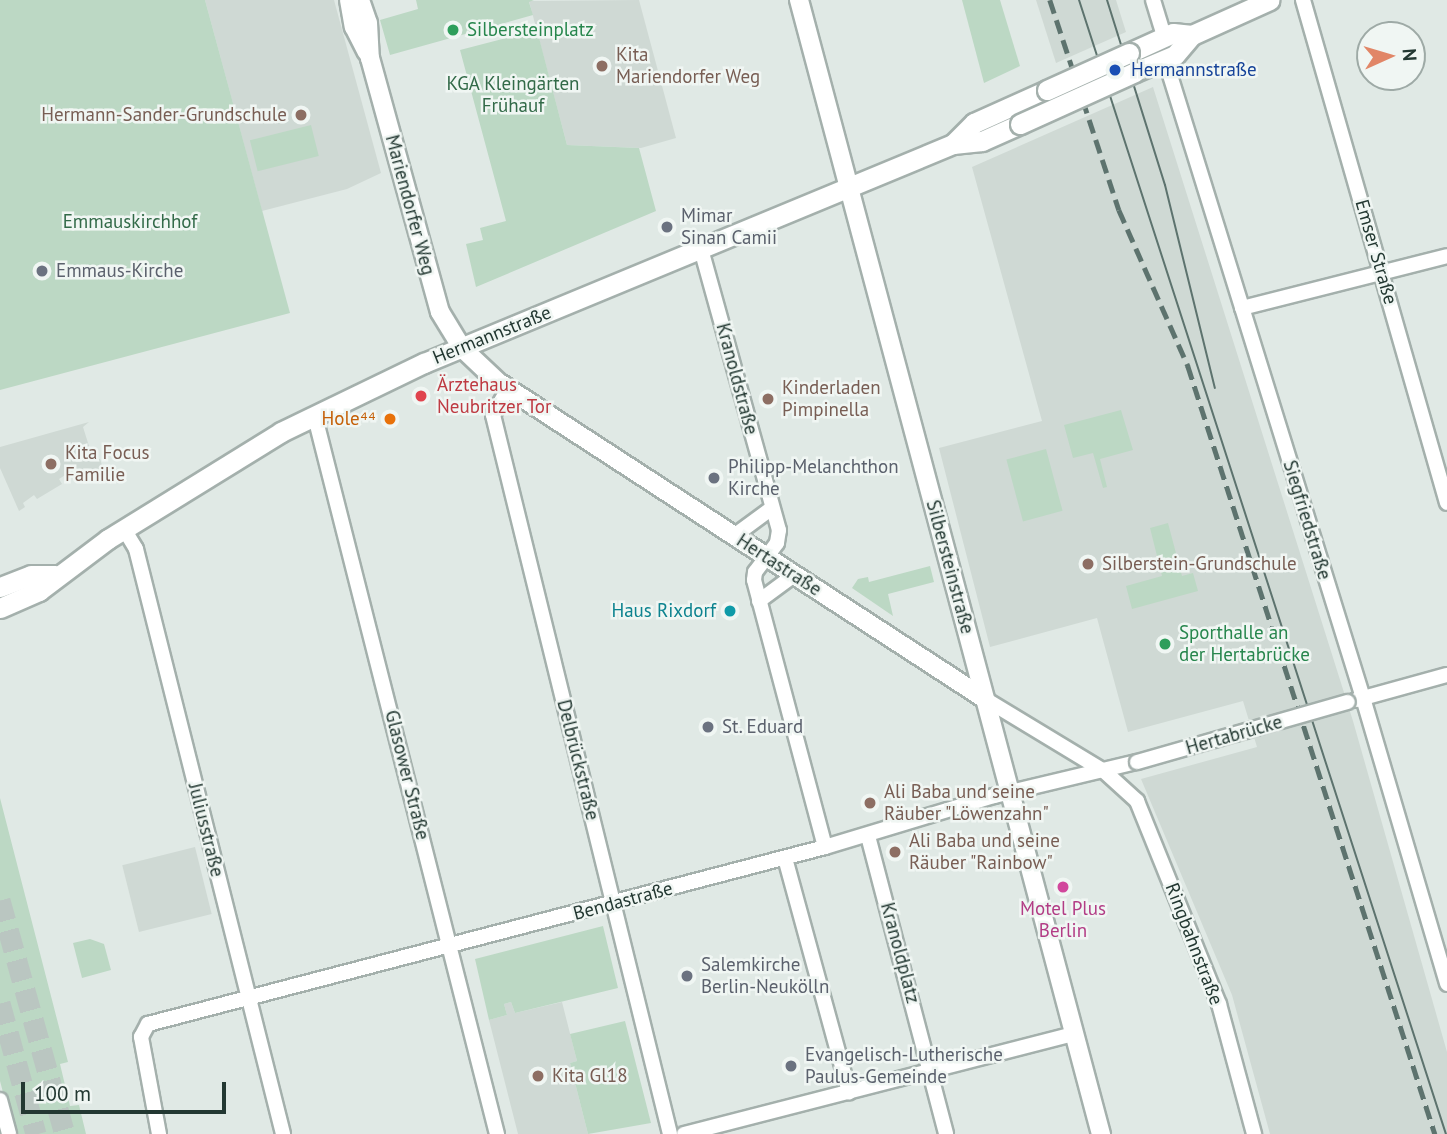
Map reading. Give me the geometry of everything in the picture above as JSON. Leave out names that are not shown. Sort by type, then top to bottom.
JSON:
[{"type":"main road","name":"Hermannstraße","points":[[0,608],[39,591],[55,575],[124,529],[271,438],[462,348],[953,144],[982,141],[1165,59],[1192,35],[1270,0]]},
{"type":"main road","name":"Hermannstraße","points":[[953,144],[974,123],[1129,52],[1164,37],[1192,35]]},
{"type":"main road","points":[[0,587],[31,575],[55,575]]},
{"type":"street","name":"Mariendorfer Weg","points":[[349,0],[354,27],[370,58],[440,312],[462,348]]},
{"type":"street","name":"Mariendorfer Weg","points":[[359,0],[368,23],[370,58]]},
{"type":"street","name":"Silbersteinstraße","points":[[799,0],[1101,1134]]},
{"type":"street","points":[[1153,0],[1164,37]]},
{"type":"street","name":"Emser Straße","points":[[1303,0],[1447,503]]},
{"type":"street","name":"Siegfriedstraße","points":[[1165,59],[1363,698],[1446,984]]},
{"type":"street","name":"Kranoldstraße","points":[[701,249],[779,530],[767,557],[754,575],[825,848]]},
{"type":"street","points":[[1242,308],[1447,256]]},
{"type":"street","name":"Hertastraße","points":[[462,348],[508,389],[1086,765],[1104,771]]},
{"type":"street","name":"Delbrückstraße","points":[[508,389],[494,415],[670,1134]]},
{"type":"street","name":"Glasower Straße","points":[[315,417],[497,1134]]},
{"type":"street","points":[[734,536],[772,508]]},
{"type":"street","name":"Juliusstraße","points":[[124,529],[136,549],[282,1134]]},
{"type":"street","points":[[759,601],[794,575]]},
{"type":"street","name":"Hertabrücke","points":[[1104,771],[1447,675]]},
{"type":"street","name":"Bendastraße","points":[[159,1134],[143,1031],[157,1021],[614,904],[868,836],[883,827],[1104,771]]},
{"type":"street","name":"Ringbahnstraße","points":[[1104,771],[1138,801],[1219,1004],[1254,1134]]},
{"type":"street","name":"Kranoldplatz","points":[[868,836],[946,1134]]},
{"type":"street","points":[[786,858],[849,1092]]},
{"type":"street","points":[[684,1134],[1074,1034]]},
{"type":"street","points":[[0,1100],[9,1134]]},
{"type":"shaded area","name":"Hermann-Sander-Grundschule","points":[[205,0],[334,0],[381,173],[347,189],[262,211]]},
{"type":"shaded area","name":"Kita Mariendorfer Weg","points":[[639,0],[676,138],[641,148],[567,145],[529,1]]},
{"type":"shaded area","points":[[1036,0],[1116,0],[1126,32],[1056,63]]},
{"type":"shaded area","points":[[1153,87],[1353,721],[1447,1052],[1447,1134],[1270,1134],[1232,995],[1141,779],[1257,747],[1243,701],[1128,732],[1097,618],[990,647],[939,448],[1042,421],[972,167]]},
{"type":"shaded area","name":"Kita Focus Familie","points":[[89,422],[83,427],[93,459],[100,459],[105,474],[91,483],[76,468],[59,479],[62,484],[37,499],[34,495],[23,503],[25,507],[19,511],[0,468],[0,447]]},
{"type":"shaded area","points":[[195,847],[212,914],[139,932],[122,865]]},
{"type":"shaded area","name":"Kita Gl18","points":[[511,1002],[515,1013],[562,1002],[577,1061],[570,1063],[588,1134],[518,1134],[489,1020],[507,1015],[504,1004]]},
{"type":"green space","name":"Emmauskirchhof","points":[[0,0],[205,0],[290,313],[0,390]]},
{"type":"green space","name":"Silbersteinplatz","points":[[416,0],[534,0],[529,2],[533,15],[390,55],[380,20],[418,9]]},
{"type":"green space","points":[[962,0],[1000,0],[1020,66],[984,83]]},
{"type":"green space","name":"KGA Kleingärten Frühauf","points":[[537,30],[567,145],[639,148],[656,211],[476,287],[466,244],[483,240],[480,228],[506,221],[460,50]]},
{"type":"green space","points":[[311,125],[319,156],[258,171],[250,140]]},
{"type":"green space","points":[[1121,410],[1133,450],[1100,459],[1107,487],[1103,488],[1093,453],[1073,458],[1064,425]]},
{"type":"green space","points":[[1046,449],[1063,511],[1023,521],[1006,460]]},
{"type":"green space","points":[[1168,523],[1182,576],[1193,573],[1198,591],[1132,609],[1126,586],[1162,576],[1150,528]]},
{"type":"green space","points":[[930,566],[934,582],[888,594],[893,616],[852,588],[858,579],[868,577],[869,582]]},
{"type":"green space","points":[[0,798],[68,1062],[60,1064],[70,1106],[79,1105],[86,1134],[14,1134],[0,1081]]},
{"type":"green space","points":[[603,926],[618,988],[515,1013],[511,1002],[504,1004],[507,1015],[489,1020],[475,959]]},
{"type":"green space","points":[[90,939],[104,944],[111,970],[82,978],[73,943]]},
{"type":"green space","points":[[625,1021],[651,1123],[588,1134],[570,1063],[577,1061],[570,1034]]},
{"type":"tunnel","points":[[0,900],[65,1134]]},
{"type":"tunnel","points":[[0,1003],[36,1134]]},
{"type":"tram line","points":[[1079,0],[1446,1134]]},
{"type":"tram line","points":[[1107,0],[1165,185],[1215,388]]},
{"type":"railway","points":[[1050,0],[1119,210],[1188,366],[1435,1134]]},
{"type":"place","name":"Silbersteinplatz","points":[[453,30]]},
{"type":"place","name":"Kita Mariendorfer Weg","points":[[602,66]]},
{"type":"place","name":"Hermannstraße","points":[[1115,70]]},
{"type":"place","name":"Hermann-Sander-Grundschule","points":[[301,115]]},
{"type":"place","name":"Mimar Sinan Camii","points":[[667,227]]},
{"type":"place","name":"Emmaus-Kirche","points":[[42,271]]},
{"type":"place","name":"Ärztehaus Neubritzer Tor","points":[[421,396]]},
{"type":"place","name":"Kinderladen Pimpinella","points":[[768,399]]},
{"type":"place","name":"Hole⁴⁴","points":[[390,419]]},
{"type":"place","name":"Kita Focus Familie","points":[[51,464]]},
{"type":"place","name":"Philipp-Melanchthon Kirche","points":[[714,478]]},
{"type":"place","name":"Silberstein-Grundschule","points":[[1088,564]]},
{"type":"place","name":"Haus Rixdorf","points":[[730,611]]},
{"type":"place","name":"Sporthalle an der Hertabrücke","points":[[1165,644]]},
{"type":"place","name":"St. Eduard","points":[[708,727]]},
{"type":"place","name":"Ali Baba und seine Räuber \"Löwenzahn\"","points":[[870,803]]},
{"type":"place","name":"Ali Baba und seine Räuber \"Rainbow\"","points":[[895,852]]},
{"type":"place","name":"Motel Plus Berlin","points":[[1063,887]]},
{"type":"place","name":"Salemkirche Berlin-Neukölln","points":[[687,976]]},
{"type":"place","name":"Evangelisch-Lutherische Paulus-Gemeinde","points":[[791,1066]]},
{"type":"place","name":"Kita Gl18","points":[[538,1076]]}]
